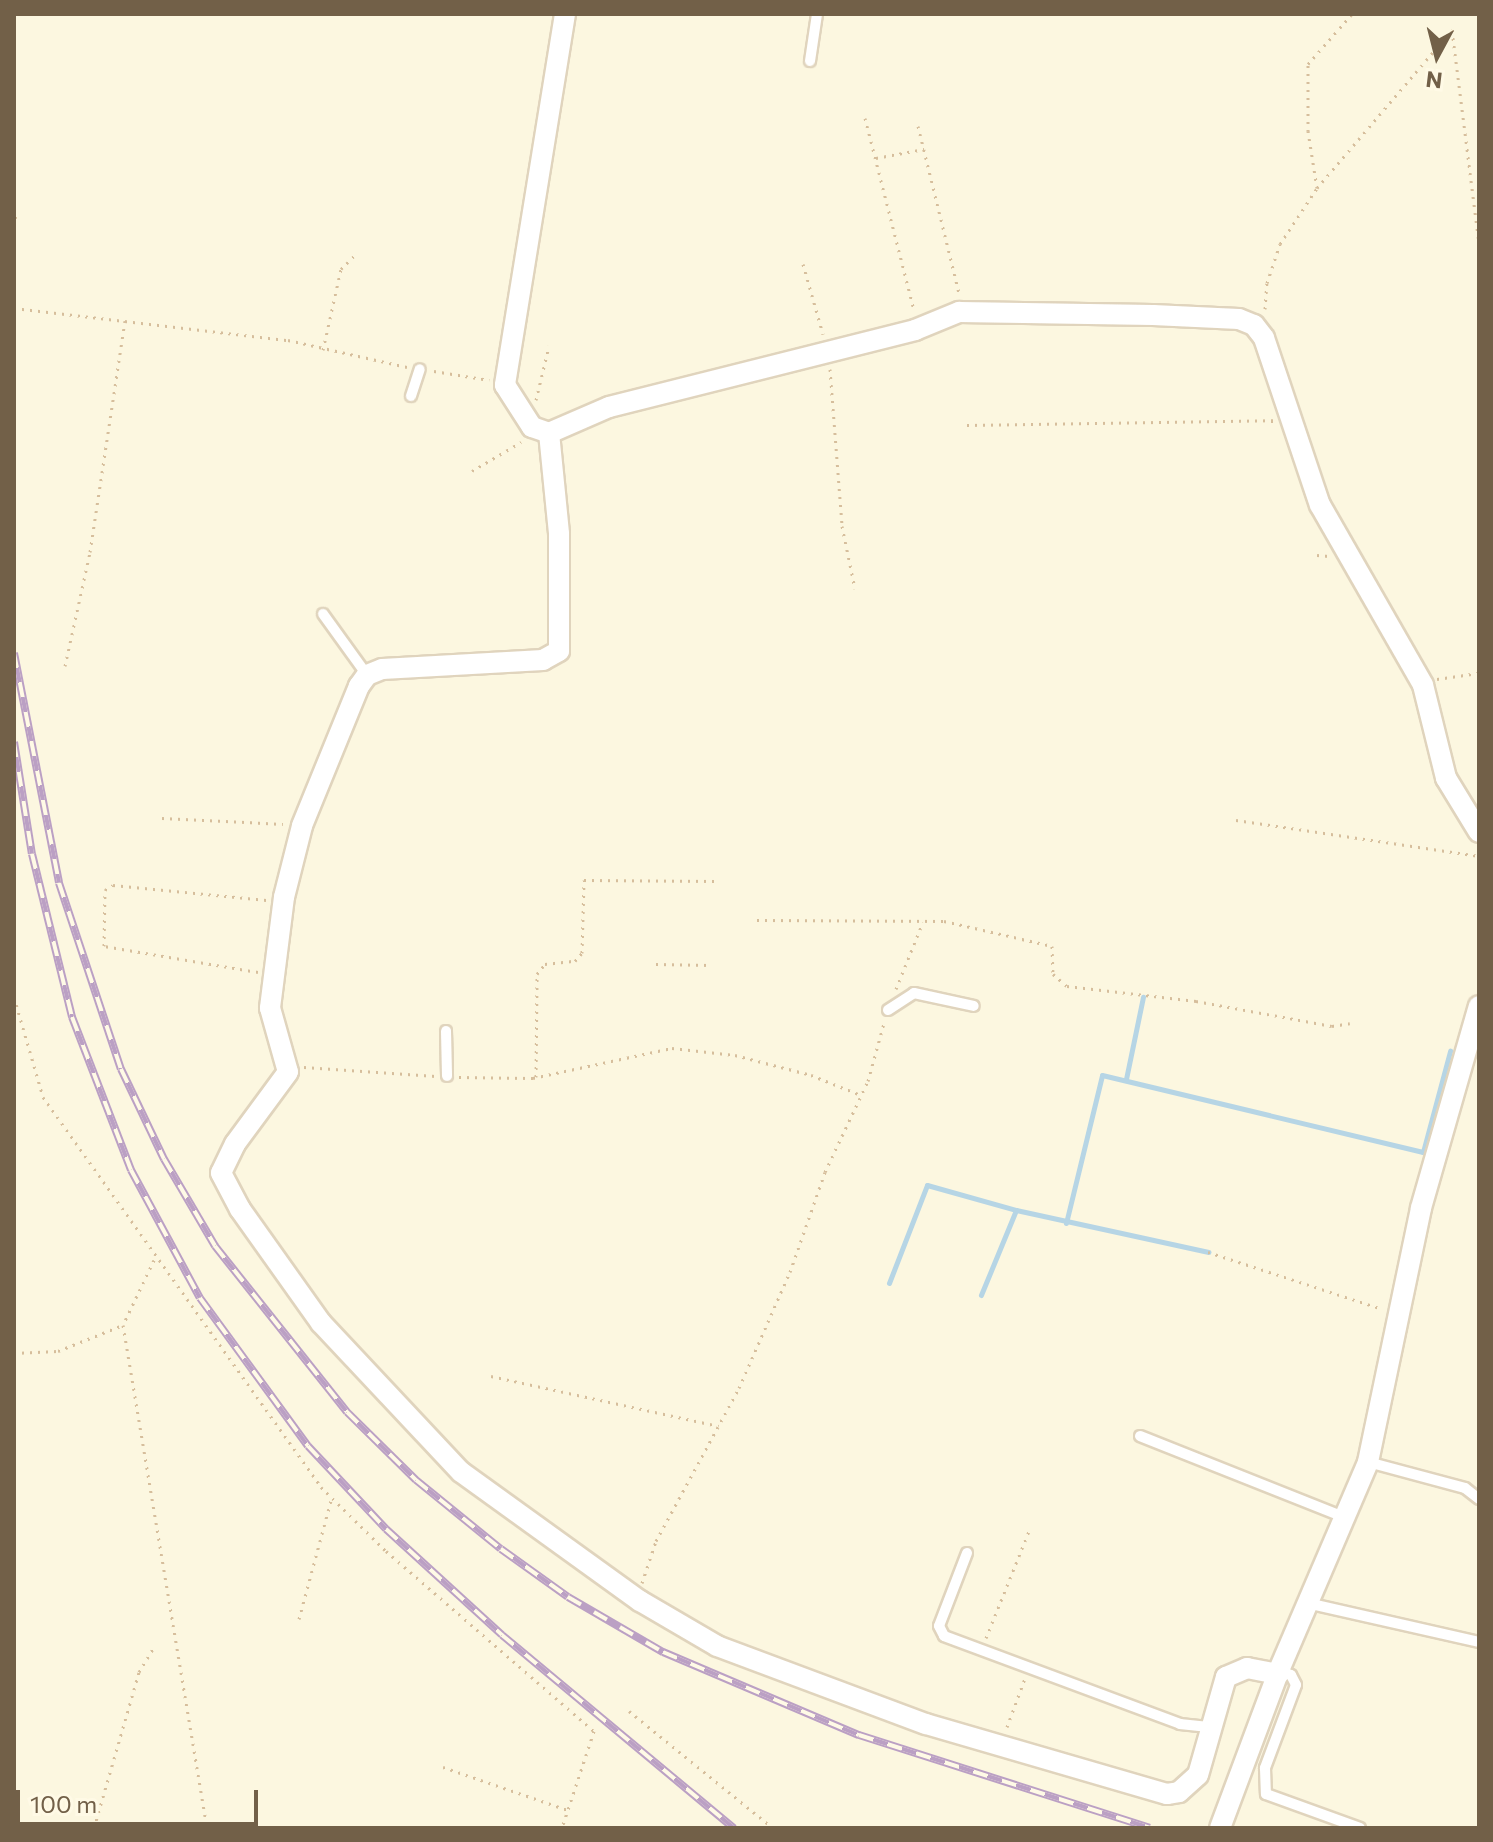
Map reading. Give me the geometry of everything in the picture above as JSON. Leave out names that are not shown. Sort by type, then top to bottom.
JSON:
[{"type":"street","points":[[565,14],[505,385],[539,429],[559,534],[559,651],[543,660],[382,669],[367,675],[302,826],[284,897],[270,1008],[288,1067],[285,1082],[235,1144],[221,1173],[274,1262],[356,1363],[461,1472],[640,1601],[717,1646],[806,1682],[999,1746],[1167,1794],[1190,1786],[1198,1775],[1226,1677],[1247,1668],[1279,1672]]},
{"type":"street","points":[[539,429],[609,407],[828,351],[964,312],[1239,319],[1254,325],[1264,338],[1320,505],[1423,685],[1446,778],[1479,832]]},
{"type":"street","points":[[1222,1824],[1279,1672],[1368,1462],[1401,1316],[1421,1208],[1479,1006]]},
{"type":"lane","points":[[810,61],[817,14]]},
{"type":"lane","points":[[411,396],[420,369]]},
{"type":"lane","points":[[323,614],[367,675]]},
{"type":"lane","points":[[888,1010],[914,993],[974,1006]]},
{"type":"lane","points":[[446,1031],[447,1076]]},
{"type":"lane","points":[[1140,1436],[1344,1517]]},
{"type":"lane","points":[[1368,1462],[1465,1488],[1479,1499]]},
{"type":"lane","points":[[967,1553],[939,1632],[1180,1724],[1211,1727]]},
{"type":"lane","points":[[1307,1603],[1479,1642]]},
{"type":"lane","points":[[1279,1672],[1291,1675],[1296,1685],[1265,1768],[1266,1794],[1360,1828]]},
{"type":"path","points":[[1317,188],[1308,131],[1308,64],[1352,14]]},
{"type":"path","points":[[1264,338],[1274,255],[1317,188],[1452,30],[1479,245]]},
{"type":"path","points":[[865,118],[913,309],[930,322]]},
{"type":"path","points":[[918,126],[964,312]]},
{"type":"path","points":[[875,158],[924,149]]},
{"type":"path","points":[[1472,196],[1479,196]]},
{"type":"path","points":[[14,226],[16,213]]},
{"type":"path","points":[[323,350],[341,269],[354,256]]},
{"type":"path","points":[[803,264],[828,351],[842,526],[855,589]]},
{"type":"path","points":[[14,308],[288,340],[323,350],[505,385]]},
{"type":"path","points":[[65,666],[90,552],[125,321]]},
{"type":"path","points":[[472,471],[539,429],[549,346]]},
{"type":"path","points":[[967,425],[1290,419]]},
{"type":"path","points":[[1423,685],[1446,675],[1479,673]]},
{"type":"path","points":[[162,818],[302,826]]},
{"type":"path","points":[[1236,820],[1479,856]]},
{"type":"path","points":[[536,1077],[537,974],[545,964],[575,961],[582,953],[584,880],[715,881]]},
{"type":"path","points":[[271,900],[109,885],[104,943],[273,974]]},
{"type":"path","points":[[757,920],[944,921],[1052,946],[1053,974],[1067,986],[1196,1001],[1332,1026],[1350,1023]]},
{"type":"path","points":[[640,1601],[656,1541],[719,1426],[790,1272],[825,1172],[862,1095],[888,1010],[923,922]]},
{"type":"path","points":[[656,964],[710,965]]},
{"type":"path","points":[[14,997],[43,1097],[154,1260],[332,1497],[590,1725],[595,1737],[562,1828]]},
{"type":"path","points":[[288,1067],[447,1076],[536,1077],[652,1051],[687,1049],[811,1075],[862,1095]]},
{"type":"path","points":[[1208,1252],[1401,1316]]},
{"type":"path","points":[[154,1260],[123,1325],[207,1828]]},
{"type":"path","points":[[14,1353],[58,1351],[123,1325]]},
{"type":"path","points":[[491,1376],[719,1426]]},
{"type":"path","points":[[299,1619],[332,1497]]},
{"type":"path","points":[[982,1649],[1029,1531]]},
{"type":"path","points":[[94,1828],[139,1672],[153,1649]]},
{"type":"path","points":[[999,1746],[1026,1676]]},
{"type":"path","points":[[629,1711],[773,1828]]},
{"type":"path","points":[[443,1767],[568,1810]]},
{"type":"waterway","points":[[1126,1079],[1143,997]]},
{"type":"waterway","points":[[1066,1223],[1102,1075],[1423,1152],[1450,1051]]},
{"type":"waterway","points":[[889,1283],[927,1185],[1016,1210],[981,1295]]},
{"type":"waterway","points":[[1016,1210],[1208,1252]]},
{"type":"railway","points":[[14,653],[59,883],[121,1069],[164,1159],[215,1246],[347,1412],[416,1480],[501,1549],[568,1597],[663,1652],[859,1735],[1150,1828]]},
{"type":"railway","points":[[14,742],[32,854],[72,1017],[131,1170],[200,1298],[308,1446],[386,1529],[502,1635],[734,1828]]}]
